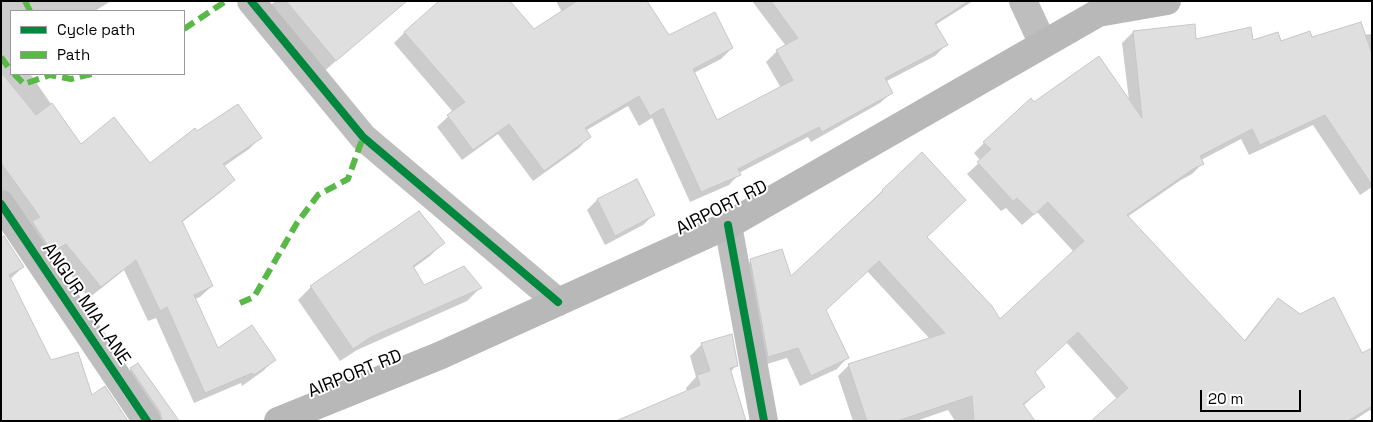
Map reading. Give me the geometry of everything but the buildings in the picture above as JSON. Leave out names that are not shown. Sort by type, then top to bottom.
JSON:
[{"type":"main road","name":"AIRPORT RD","points":[[278,421],[439,356],[728,225],[1043,44],[1102,7],[1167,1]]},
{"type":"street","points":[[252,1],[364,137],[558,302]]},
{"type":"street","points":[[1023,1],[1043,44]]},
{"type":"street","name":"ANGUR MIA LANE","points":[[1,204],[147,421]]},
{"type":"street","points":[[728,225],[764,421]]},
{"type":"marked path","points":[[25,1],[30,10]]},
{"type":"marked path","points":[[185,28],[226,1]]},
{"type":"marked path","points":[[1,57],[10,70]]},
{"type":"marked path","points":[[15,75],[24,84],[50,75]]},
{"type":"marked path","points":[[50,75],[71,79],[88,75]]},
{"type":"marked path","points":[[240,303],[254,297],[297,223],[318,195],[348,179],[363,137]]},
{"type":"cycle path","points":[[251,1],[363,137],[558,302]]},
{"type":"cycle path","points":[[1,204],[147,421]]},
{"type":"cycle path","points":[[728,225],[764,421]]}]
